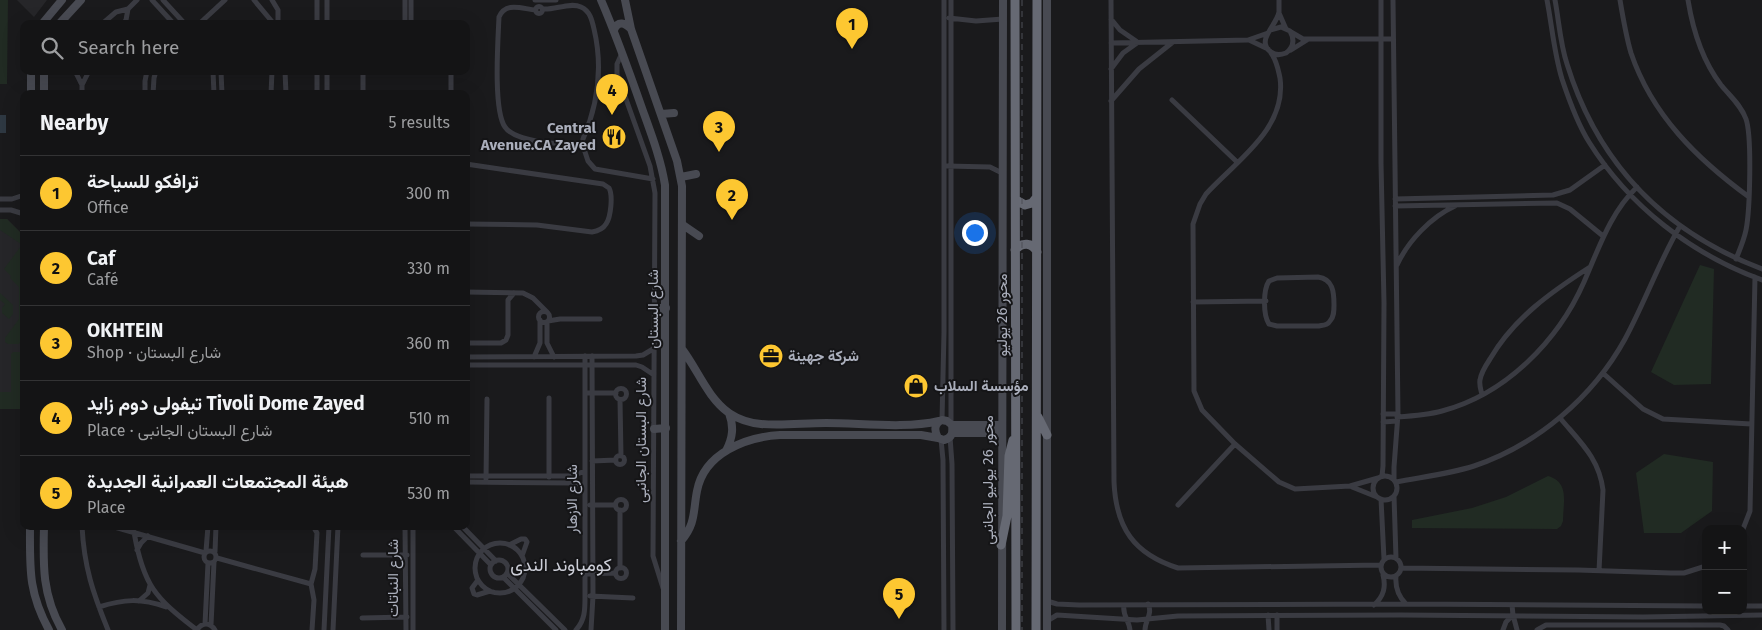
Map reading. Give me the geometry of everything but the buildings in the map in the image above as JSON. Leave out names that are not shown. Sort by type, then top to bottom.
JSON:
[{"type":"highway","name":"محور 26 يوليو","points":[[1015,0],[1016,630]]},
{"type":"highway","points":[[1036,630],[1037,0]]},
{"type":"highway","points":[[1016,200],[1025,205],[1032,203],[1036,198]]},
{"type":"highway","points":[[1015,250],[1025,244],[1032,246],[1037,252]]},
{"type":"highway","points":[[1036,414],[1046,435]]},
{"type":"highway","points":[[1001,545],[1007,509],[1009,456],[1016,433]]},
{"type":"street","points":[[45,20],[62,0]]},
{"type":"street","points":[[63,20],[81,0]]},
{"type":"street","points":[[107,20],[116,12],[128,9],[137,0]]},
{"type":"street","points":[[152,0],[170,20]]},
{"type":"street","points":[[163,0],[181,20]]},
{"type":"street","points":[[203,20],[225,0]]},
{"type":"street","points":[[254,0],[272,20]]},
{"type":"street","points":[[272,0],[278,10],[277,20]]},
{"type":"street","points":[[317,0],[317,20]]},
{"type":"street","points":[[327,0],[327,20]]},
{"type":"street","points":[[404,20],[405,0]]},
{"type":"street","points":[[411,0],[411,20]]},
{"type":"street","points":[[539,9],[536,0],[556,0]]},
{"type":"street","points":[[539,9],[542,0]]},
{"type":"street","name":"شارع البستان","points":[[601,0],[623,53],[660,160],[667,202],[665,630]]},
{"type":"street","name":"شارع البستان","points":[[625,0],[631,29],[681,177],[683,224],[681,630]]},
{"type":"street","points":[[944,0],[944,332],[941,420],[935,429],[939,438],[943,460],[944,630]]},
{"type":"street","points":[[951,0],[950,257],[953,630]]},
{"type":"street","name":"محور 26 يوليو الجانبى","points":[[1002,630],[1003,0]]},
{"type":"street","points":[[1047,0],[1047,630]]},
{"type":"street","points":[[1111,0],[1114,482],[1115,502],[1126,532],[1149,555],[1163,563],[1178,568],[1380,565]]},
{"type":"street","points":[[1278,69],[1294,41],[1279,12],[1279,0]]},
{"type":"street","points":[[1374,604],[1381,599],[1384,590],[1380,565],[1384,559],[1380,498],[1373,490],[1380,477],[1383,422],[1381,0]]},
{"type":"street","points":[[1350,486],[1388,500],[1398,490],[1394,467],[1397,417],[1397,317],[1393,0]]},
{"type":"street","points":[[1547,0],[1557,61],[1569,99],[1588,141],[1605,165],[1630,194],[1675,234],[1716,260],[1762,280]]},
{"type":"street","points":[[1555,0],[1561,44],[1580,101],[1598,138],[1609,154],[1637,187],[1680,226],[1699,239],[1736,259],[1762,269]]},
{"type":"street","points":[[1620,0],[1631,53],[1651,98],[1665,120],[1703,161],[1749,197]]},
{"type":"street","points":[[1688,0],[1701,52],[1721,86],[1741,108],[1746,118],[1749,139],[1749,197],[1746,229],[1736,259]]},
{"type":"street","points":[[569,5],[578,6],[586,10],[590,18],[597,46],[598,74],[595,103],[583,139],[585,142],[580,144],[561,144],[519,138],[508,131],[501,119],[498,77],[499,17],[509,7],[539,9],[556,9],[569,5]]},
{"type":"street","points":[[126,20],[128,9]]},
{"type":"street","points":[[1279,12],[1265,38],[1278,69],[1280,84],[1277,112],[1262,138],[1206,194],[1193,224],[1194,391],[1202,410],[1235,444],[1261,469],[1288,487],[1350,486],[1380,477],[1388,476],[1395,481],[1454,472],[1494,458],[1521,444],[1560,418],[1604,374],[1635,319],[1680,226]]},
{"type":"street","points":[[943,17],[976,21],[1003,19]]},
{"type":"street","points":[[1111,18],[1120,30],[1139,42]]},
{"type":"street","points":[[614,30],[617,24],[620,23],[631,29]]},
{"type":"street","points":[[1111,43],[1248,40],[1275,28],[1288,30],[1303,39],[1393,39]]},
{"type":"street","points":[[1248,40],[1276,55],[1288,52],[1310,38]]},
{"type":"street","points":[[1111,69],[1123,53],[1139,42]]},
{"type":"street","points":[[1111,102],[1139,69],[1174,42]]},
{"type":"street","name":"شارع البستان الجانبى","points":[[623,53],[617,64],[617,74],[653,178],[656,201],[656,308],[653,349],[654,556],[665,593]]},
{"type":"street","points":[[31,90],[32,75]]},
{"type":"street","points":[[44,75],[44,90]]},
{"type":"street","points":[[77,75],[82,85],[82,90]]},
{"type":"street","points":[[82,85],[87,75]]},
{"type":"street","points":[[145,90],[147,75]]},
{"type":"street","points":[[153,90],[155,75]]},
{"type":"street","points":[[213,75],[214,90]]},
{"type":"street","points":[[221,75],[222,90]]},
{"type":"street","points":[[271,90],[272,75]]},
{"type":"street","points":[[285,75],[286,90]]},
{"type":"street","points":[[317,75],[317,90]]},
{"type":"street","points":[[327,75],[327,90]]},
{"type":"street","points":[[363,75],[363,90]]},
{"type":"street","points":[[451,75],[451,90]]},
{"type":"street","points":[[943,81],[950,81]]},
{"type":"street","points":[[943,98],[950,98]]},
{"type":"street","points":[[1172,100],[1238,162]]},
{"type":"street","points":[[661,114],[674,113]]},
{"type":"street","points":[[1382,118],[1394,118]]},
{"type":"street","points":[[580,144],[588,161],[595,169],[653,178]]},
{"type":"street","points":[[470,165],[603,184],[609,188],[611,195],[608,220],[600,230],[592,232],[537,225],[470,224]]},
{"type":"street","points":[[1395,198],[1553,196],[1570,190],[1605,165]]},
{"type":"street","points":[[943,166],[990,167],[1002,173]]},
{"type":"street","points":[[681,177],[696,174]]},
{"type":"street","points":[[943,177],[950,177]]},
{"type":"street","points":[[1383,422],[1397,417],[1422,415],[1444,410],[1482,395],[1518,371],[1546,342],[1570,309],[1617,210],[1637,187]]},
{"type":"street","points":[[0,199],[12,199],[20,196]]},
{"type":"street","points":[[1396,206],[1558,203],[1570,209],[1603,236]]},
{"type":"street","points":[[1396,268],[1406,248],[1422,230],[1439,215],[1458,204]]},
{"type":"street","points":[[0,210],[11,210],[20,213]]},
{"type":"street","points":[[683,224],[699,236]]},
{"type":"street","points":[[943,246],[950,247]]},
{"type":"street","points":[[943,257],[950,257]]},
{"type":"street","points":[[1482,395],[1479,384],[1481,376],[1510,331],[1546,296],[1590,267]]},
{"type":"street","points":[[1745,525],[1750,511],[1755,277]]},
{"type":"street","points":[[1324,278],[1334,291],[1333,317],[1330,322],[1320,326],[1273,325],[1267,320],[1266,301],[1266,285],[1273,279],[1324,278]]},
{"type":"street","points":[[470,292],[526,294],[548,313],[550,317],[547,322],[547,343],[554,357]]},
{"type":"street","points":[[502,293],[508,300]]},
{"type":"street","points":[[470,343],[501,343],[506,340],[508,335],[508,300],[514,293]]},
{"type":"street","points":[[1193,302],[1266,301]]},
{"type":"street","points":[[534,357],[540,343],[538,304]]},
{"type":"street","points":[[656,308],[666,308]]},
{"type":"street","points":[[540,318],[542,312],[560,318]]},
{"type":"street","points":[[1384,318],[1397,317]]},
{"type":"street","points":[[540,318],[547,322],[560,318],[600,319]]},
{"type":"street","points":[[944,332],[952,332]]},
{"type":"street","points":[[470,357],[636,356],[643,355],[653,349]]},
{"type":"street","points":[[682,349],[694,364],[708,391],[729,413],[741,419],[760,424],[921,424],[941,420]]},
{"type":"street","name":"شارع الازهار","points":[[576,630],[582,622],[585,597],[585,356]]},
{"type":"street","name":"شارع الازهار","points":[[591,630],[593,596],[592,356]]},
{"type":"street","points":[[470,365],[636,365],[654,375]]},
{"type":"street","points":[[1604,374],[1643,409],[1662,419],[1751,424]]},
{"type":"street","points":[[585,393],[616,393],[617,390],[622,389],[626,392],[625,398],[620,400]]},
{"type":"street","points":[[616,393],[620,400],[621,456],[625,459],[624,464],[618,464],[616,460]]},
{"type":"street","points":[[549,398],[549,483]]},
{"type":"street","points":[[486,479],[487,399]]},
{"type":"street","points":[[726,451],[733,431],[729,413]]},
{"type":"street","points":[[1383,414],[1397,417]]},
{"type":"street","points":[[1560,418],[1588,450],[1599,469],[1602,479],[1599,571]]},
{"type":"street","points":[[941,420],[951,430]]},
{"type":"street","points":[[823,423],[823,435]]},
{"type":"street","points":[[862,423],[862,435]]},
{"type":"street","points":[[921,424],[921,435]]},
{"type":"street","points":[[654,429],[666,428]]},
{"type":"street","points":[[681,541],[692,525],[697,490],[702,476],[713,461],[726,451],[742,443],[766,436],[921,435],[939,438],[951,430],[1002,429]]},
{"type":"street","points":[[1178,504],[1235,444]]},
{"type":"street","points":[[592,461],[616,460],[621,456]]},
{"type":"street","points":[[470,481],[486,479],[577,476],[585,472]]},
{"type":"street","points":[[470,477],[585,485]]},
{"type":"street","points":[[666,493],[682,494]]},
{"type":"street","points":[[1394,496],[1396,558],[1401,568],[1396,576],[1397,589],[1401,599],[1406,604]]},
{"type":"street","points":[[615,505],[618,500],[624,500],[626,506],[620,510]]},
{"type":"street","points":[[585,505],[615,505],[620,510],[620,568],[615,573],[585,574]]},
{"type":"street","points":[[30,530],[30,581],[36,605],[49,630]]},
{"type":"street","points":[[44,530],[43,572],[45,585],[62,630]]},
{"type":"street","points":[[83,530],[83,547],[89,579],[108,630]]},
{"type":"street","points":[[125,530],[206,552],[211,550],[215,552]]},
{"type":"street","points":[[137,530],[137,551],[140,565],[150,585],[169,608],[197,630],[208,625]]},
{"type":"street","points":[[208,530],[204,558],[208,562],[208,625]]},
{"type":"street","points":[[208,625],[216,560],[216,530]]},
{"type":"street","points":[[312,630],[314,600],[311,584],[315,569],[317,533],[315,530]]},
{"type":"street","points":[[324,630],[328,530]]},
{"type":"street","points":[[333,630],[338,530]]},
{"type":"street","name":"شارع النباتات","points":[[405,530],[406,630]]},
{"type":"street","name":"شارع النباتات","points":[[413,630],[414,530]]},
{"type":"street","points":[[457,530],[491,565],[490,569],[495,576],[505,575]]},
{"type":"street","points":[[466,530],[496,561]]},
{"type":"street","points":[[137,551],[141,543],[148,536]]},
{"type":"street","points":[[509,545],[525,539],[527,545],[522,556]]},
{"type":"street","points":[[496,543],[509,545],[516,549],[522,556],[524,570],[516,586],[502,593],[490,591],[483,586],[478,580],[475,566],[480,553],[484,549],[496,543]]},
{"type":"street","points":[[944,551],[952,551]]},
{"type":"street","points":[[362,555],[414,555]]},
{"type":"street","points":[[1384,559],[1396,558]]},
{"type":"street","points":[[208,562],[216,560],[311,584]]},
{"type":"street","points":[[491,565],[500,560],[507,564],[505,575]]},
{"type":"street","points":[[1401,568],[1684,573],[1702,567]]},
{"type":"street","points":[[615,573],[618,578],[624,578],[626,572],[623,568],[620,568]]},
{"type":"street","points":[[505,575],[556,630]]},
{"type":"street","points":[[1383,575],[1390,578],[1396,576]]},
{"type":"street","points":[[478,580],[472,588],[474,594],[477,595],[490,591]]},
{"type":"street","points":[[139,601],[148,593],[150,585]]},
{"type":"street","points":[[516,586],[565,630]]},
{"type":"street","points":[[585,597],[633,598]]},
{"type":"street","points":[[99,607],[122,600],[154,603],[169,608]]},
{"type":"street","points":[[1047,601],[1056,604],[1124,605],[1702,606]]},
{"type":"street","points":[[1056,604],[1054,611],[1057,616]]},
{"type":"street","points":[[1144,630],[1150,612],[1148,604]]},
{"type":"street","points":[[1124,605],[1123,614],[1130,630]]},
{"type":"street","points":[[1512,605],[1517,630]]},
{"type":"street","points":[[1747,606],[1762,606]]},
{"type":"street","points":[[1047,621],[1057,616],[1137,620],[1178,616],[1268,615],[1643,617],[1762,615]]},
{"type":"street","points":[[1268,615],[1269,630]]},
{"type":"street","points":[[1277,615],[1277,630]]},
{"type":"street","points":[[1503,630],[1506,622],[1513,615]]},
{"type":"street","points":[[362,618],[413,617]]},
{"type":"street","points":[[208,625],[215,630]]},
{"type":"street","points":[[1536,630],[1546,625],[1720,625],[1728,630]]},
{"type":"shaded area","points":[[0,0],[8,0],[7,84],[0,84]]},
{"type":"shaded area","points":[[17,0],[47,0],[34,17]]},
{"type":"shaded area","points":[[0,115],[6,115],[6,133],[0,133]]},
{"type":"shaded area","points":[[0,219],[7,219],[20,232],[20,409],[0,409]]},
{"type":"shaded area","points":[[0,219],[7,219],[20,232],[20,243],[0,230]]},
{"type":"shaded area","points":[[20,247],[19,344],[8,344],[5,342],[5,338],[19,319],[19,287],[4,269]]},
{"type":"shaded area","points":[[1700,265],[1714,269],[1711,384],[1674,385],[1651,372]]},
{"type":"shaded area","points":[[0,293],[13,305],[13,314],[9,319],[2,313],[2,308],[5,304],[0,300]]},
{"type":"shaded area","points":[[13,352],[20,352],[20,409],[0,409],[0,392],[11,392],[11,354]]},
{"type":"shaded area","points":[[1664,454],[1713,462],[1712,511],[1681,533],[1644,533],[1636,473]]},
{"type":"shaded area","points":[[1548,476],[1560,483],[1564,494],[1563,521],[1557,529],[1412,528],[1412,520],[1472,508],[1506,497]]},
{"type":"railway","points":[[1022,0],[1022,630]]},
{"type":"place","name":"ترافكو للسياحة","points":[[852,49]]},
{"type":"place","name":"تيفولى دوم زايد Tivoli Dome Zayed","points":[[612,115]]},
{"type":"place","name":"Central Avenue.CA Zayed","points":[[614,137]]},
{"type":"place","name":"OKHTEIN","points":[[719,152]]},
{"type":"place","name":"Caf","points":[[732,220]]},
{"type":"place","name":"شركة جهينة","points":[[771,356]]},
{"type":"place","name":"مؤسسة السلاب","points":[[916,386]]},
{"type":"place","name":"هيئة المجتمعات العمرانية الجديدة","points":[[899,619]]},
{"type":"district","name":"كومباوند الندى","points":[[561,565]]}]
